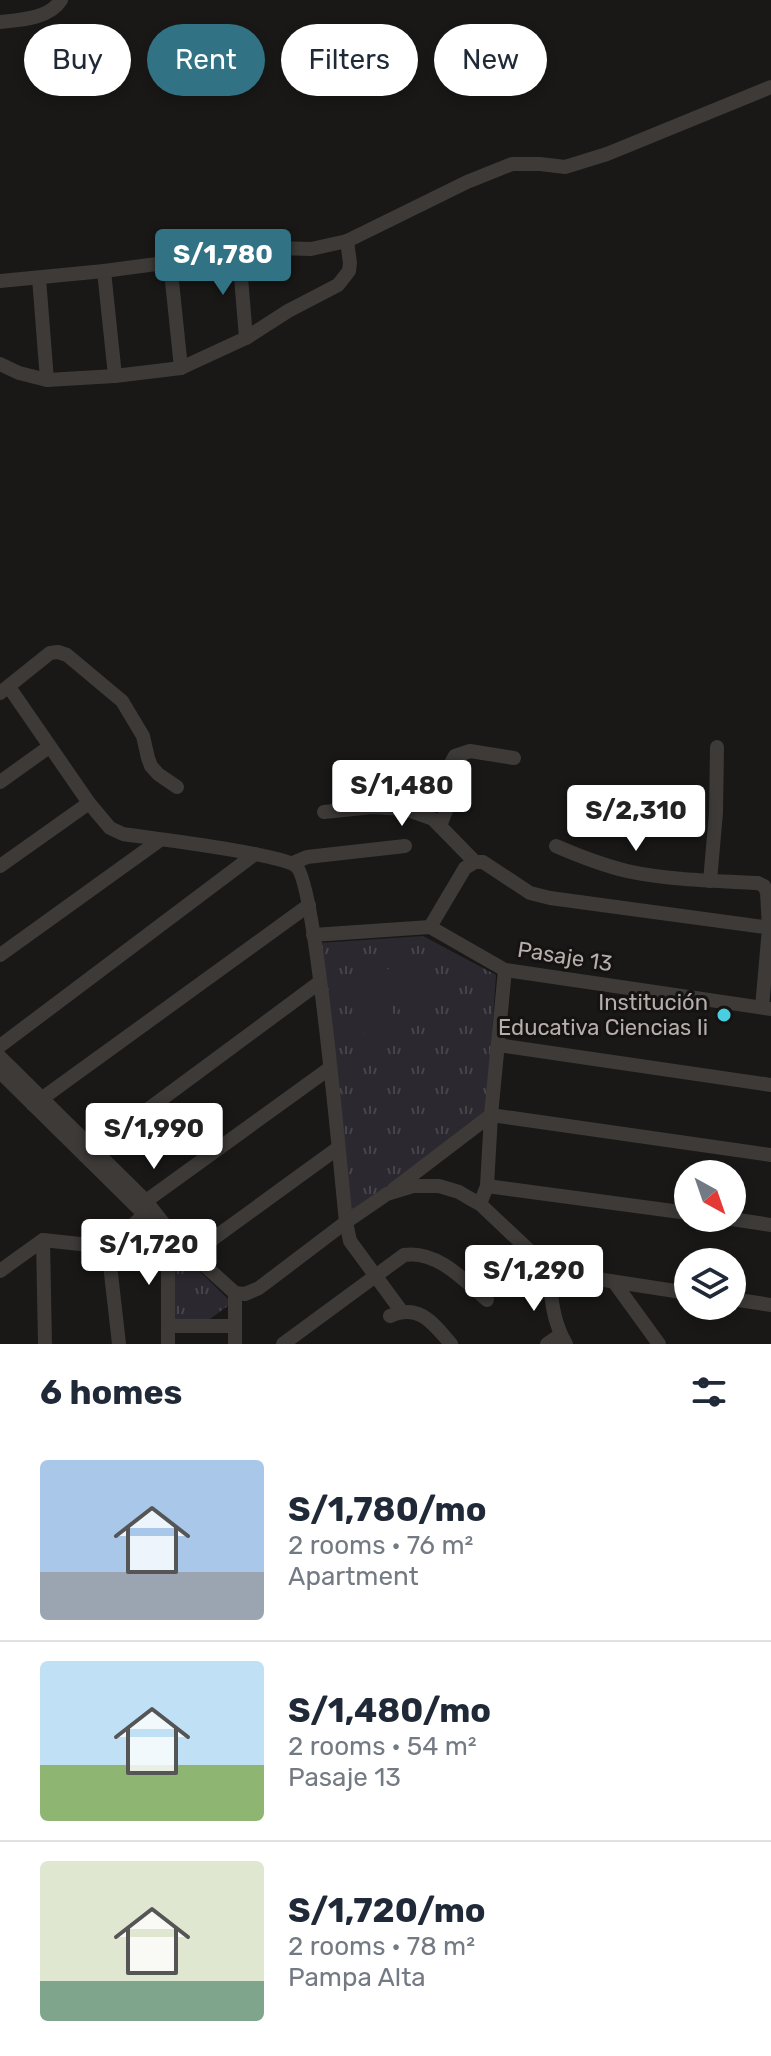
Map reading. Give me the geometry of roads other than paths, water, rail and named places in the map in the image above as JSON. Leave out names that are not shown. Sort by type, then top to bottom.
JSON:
[{"type":"street","points":[[0,22],[41,15],[57,7],[61,0]]},
{"type":"street","points":[[4,276],[39,278],[277,248],[311,249],[347,241],[467,182],[512,164],[565,167],[607,154],[771,87]]},
{"type":"street","points":[[0,364],[47,380],[181,368],[246,338],[288,311],[338,285],[349,271],[347,241]]},
{"type":"street","points":[[239,253],[246,338]]},
{"type":"street","points":[[170,262],[181,368]]},
{"type":"street","points":[[104,271],[115,376]]},
{"type":"street","points":[[39,278],[47,380]]},
{"type":"street","points":[[177,787],[151,766],[143,736],[122,701],[67,655],[50,653],[4,690],[110,828],[123,834],[255,854],[293,863],[300,869],[309,905],[320,982],[350,1241],[375,1275],[396,1314],[411,1311],[424,1315],[451,1344]]},
{"type":"street","points":[[0,782],[49,747]]},
{"type":"street","points":[[710,881],[716,813],[717,747]]},
{"type":"street","points":[[440,826],[452,795],[450,765],[455,756],[470,751],[514,758]]},
{"type":"street","points":[[356,783],[402,780],[405,809]]},
{"type":"street","points":[[0,866],[89,803]]},
{"type":"street","points":[[324,812],[372,807],[405,809],[433,819],[475,862]]},
{"type":"street","points":[[0,955],[160,840]]},
{"type":"street","points":[[293,863],[307,857],[405,846]]},
{"type":"street","points":[[556,846],[629,871],[764,886],[770,928],[766,1008]]},
{"type":"street","points":[[0,1046],[255,854]]},
{"type":"street","points":[[313,935],[430,927],[465,868],[475,862],[483,862],[530,893],[550,898],[770,928]]},
{"type":"street","points":[[37,1102],[309,905]]},
{"type":"street","name":"Pasaje 13","points":[[430,927],[505,970],[766,1008]]},
{"type":"street","points":[[480,1204],[487,1186],[505,970]]},
{"type":"street","points":[[89,1153],[320,982]]},
{"type":"street","points":[[498,1045],[771,1085]]},
{"type":"street","points":[[0,1057],[37,1102]]},
{"type":"street","points":[[119,1344],[108,1247],[145,1208],[330,1068]]},
{"type":"street","points":[[0,1072],[37,1102],[235,1293],[245,1294],[259,1288],[491,1115],[771,1155]]},
{"type":"street","points":[[192,1254],[338,1148]]},
{"type":"street","points":[[387,1194],[413,1186],[439,1186],[459,1192],[480,1204],[549,1269],[674,1291]]},
{"type":"street","points":[[487,1186],[674,1211]]},
{"type":"street","points":[[746,1221],[771,1225]]},
{"type":"street","points":[[168,1229],[168,1344]]},
{"type":"street","points":[[0,1271],[43,1240],[108,1247]]},
{"type":"street","points":[[43,1240],[45,1344]]},
{"type":"street","points":[[283,1344],[404,1255],[415,1253],[427,1256],[448,1268],[487,1300]]},
{"type":"street","points":[[547,1344],[563,1339],[553,1311],[549,1269]]},
{"type":"street","points":[[614,1282],[659,1344]]},
{"type":"street","points":[[235,1293],[235,1344]]},
{"type":"street","points":[[746,1301],[771,1305]]},
{"type":"street","points":[[169,1326],[234,1326]]},
{"type":"place","name":"Institución Educativa Ciencias Ii","points":[[724,1015]]}]
